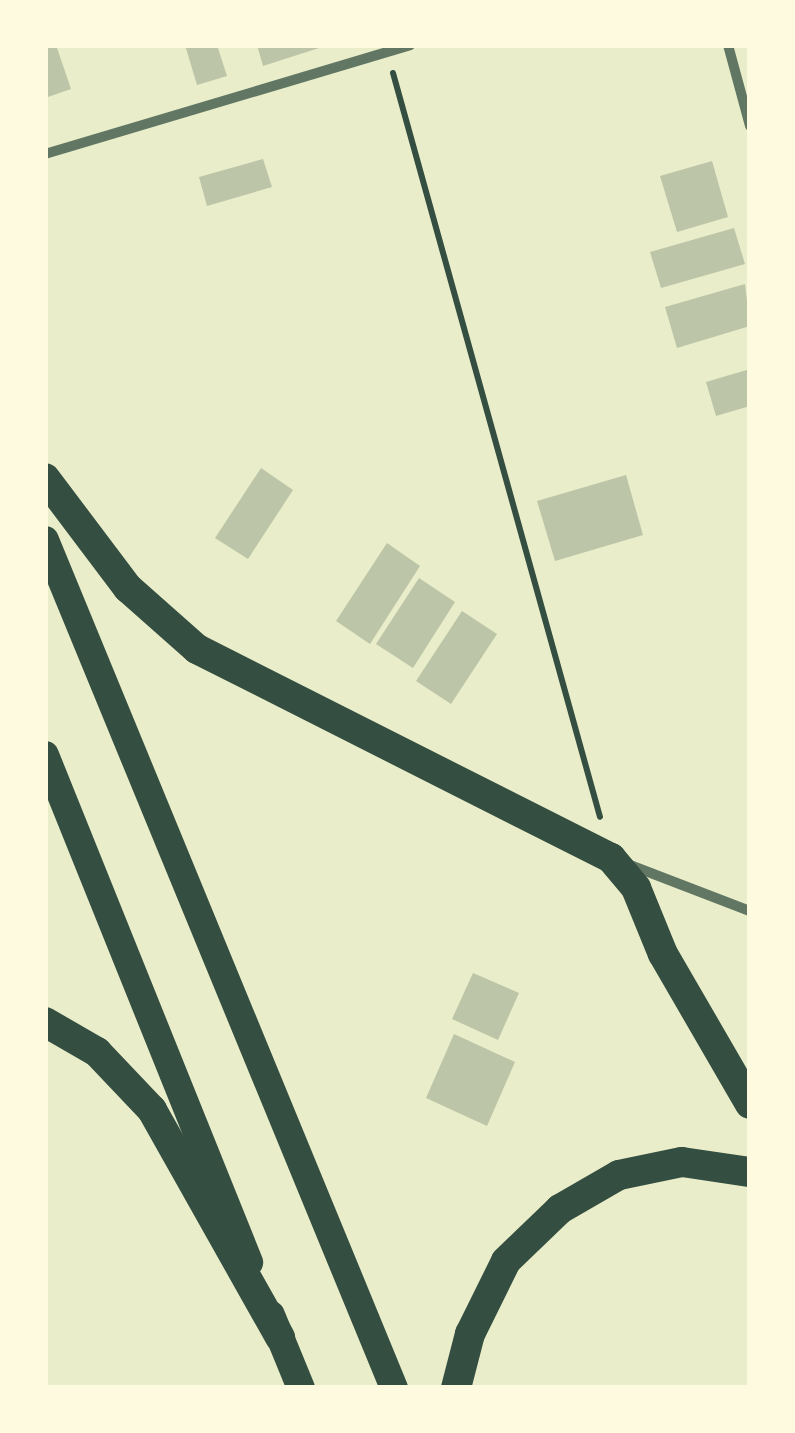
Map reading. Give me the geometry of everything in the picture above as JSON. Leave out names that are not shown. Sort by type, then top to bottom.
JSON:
[{"type":"highway","points":[[45,478],[128,588],[197,650],[611,858],[636,888],[663,954],[750,1104]]},
{"type":"highway","points":[[45,540],[394,1388]]},
{"type":"highway","points":[[45,755],[301,1388]]},
{"type":"highway","points":[[45,1022],[97,1052],[152,1110],[280,1337]]},
{"type":"highway","points":[[456,1388],[470,1334],[506,1261],[560,1209],[620,1175],[651,1168],[682,1162],[750,1172]]},
{"type":"street","points":[[45,154],[387,48],[410,45]]},
{"type":"street","points":[[728,45],[750,126]]},
{"type":"street","points":[[611,858],[750,911]]},
{"type":"path","points":[[387,48],[611,858]]},
{"type":"building","points":[[45,45],[56,45],[71,89],[45,98]]},
{"type":"building","points":[[185,45],[217,45],[227,76],[197,85]]},
{"type":"building","points":[[257,45],[317,45],[319,48],[263,66]]},
{"type":"building","points":[[263,159],[272,187],[207,206],[199,177]]},
{"type":"building","points":[[712,161],[728,217],[677,232],[660,176]]},
{"type":"building","points":[[734,228],[745,264],[661,288],[650,252]]},
{"type":"building","points":[[745,284],[750,326],[677,348],[665,307]]},
{"type":"building","points":[[750,369],[750,406],[716,416],[706,382]]},
{"type":"building","points":[[261,468],[293,490],[248,559],[215,538]]},
{"type":"building","points":[[626,475],[643,535],[555,561],[537,501]]},
{"type":"building","points":[[387,543],[420,566],[370,644],[336,621]]},
{"type":"building","points":[[419,578],[455,602],[413,668],[376,644]]},
{"type":"building","points":[[462,611],[497,634],[451,704],[416,681]]},
{"type":"building","points":[[473,973],[519,993],[498,1040],[452,1019]]},
{"type":"building","points":[[454,1034],[515,1062],[487,1126],[426,1098]]}]
